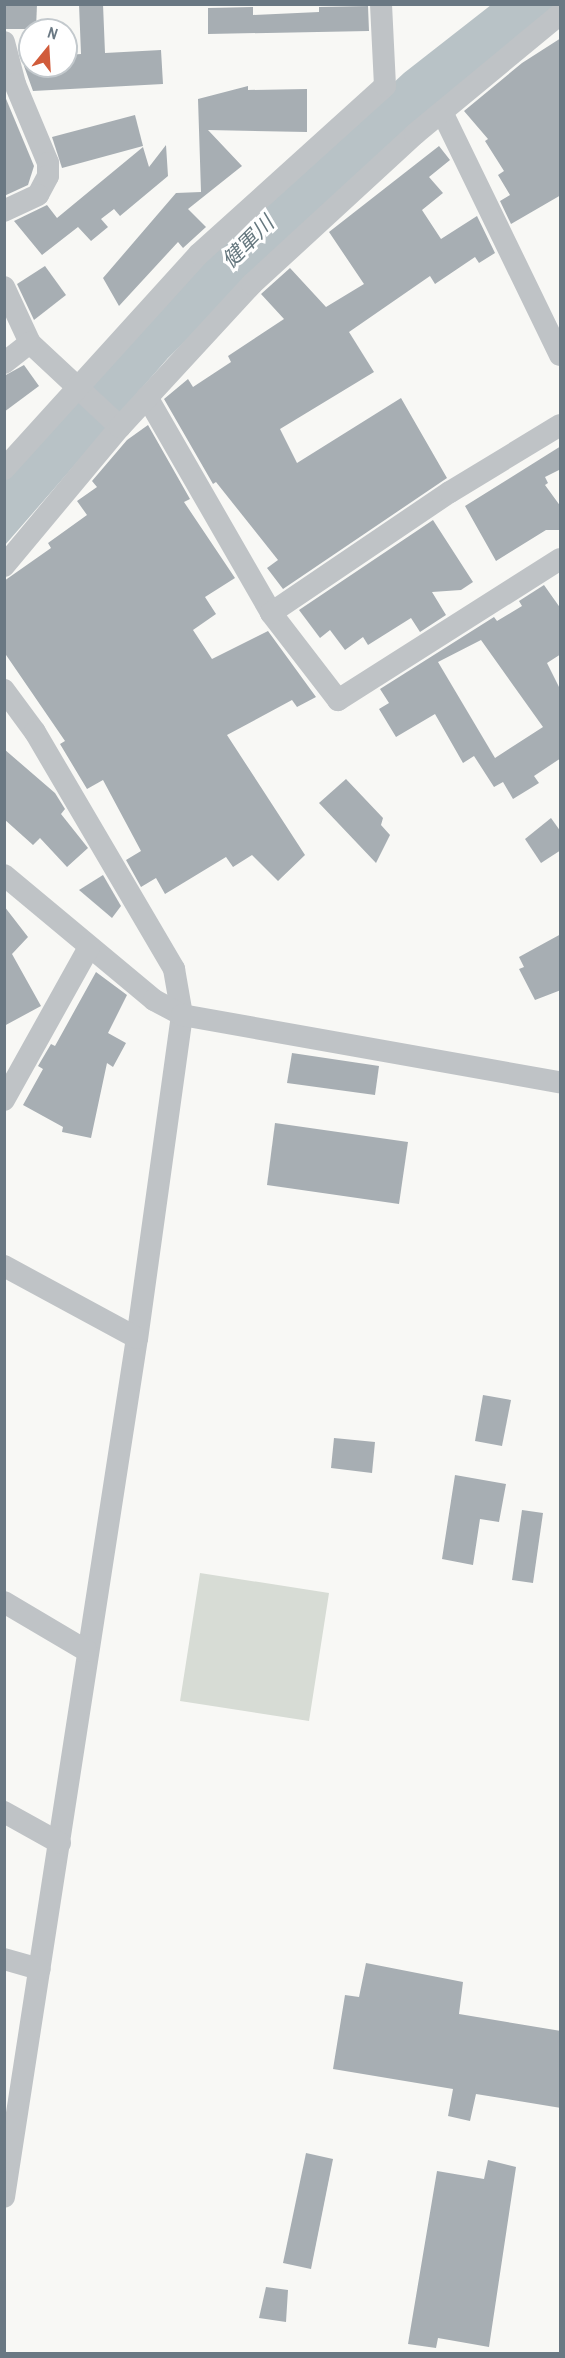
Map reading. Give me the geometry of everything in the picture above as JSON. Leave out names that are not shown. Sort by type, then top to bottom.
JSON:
[{"type":"street","points":[[4,470],[79,390],[199,254],[384,86],[381,4]]},
{"type":"street","points":[[4,566],[120,427],[252,284],[442,112],[561,14]]},
{"type":"street","points":[[4,42],[15,84],[48,163],[48,176],[38,195],[4,211]]},
{"type":"street","points":[[442,112],[561,355]]},
{"type":"street","points":[[4,287],[30,343],[120,427]]},
{"type":"street","points":[[4,363],[30,343]]},
{"type":"street","points":[[147,397],[272,613],[338,700],[561,559]]},
{"type":"street","points":[[272,613],[450,492],[561,425]]},
{"type":"street","points":[[4,690],[35,732],[174,969],[183,1015],[137,1338],[87,1651],[60,1843],[9,2138],[4,2197]]},
{"type":"street","points":[[4,874],[154,1000],[183,1015],[561,1082]]},
{"type":"street","points":[[4,1100],[89,947]]},
{"type":"street","points":[[4,1266],[137,1338]]},
{"type":"street","points":[[4,1602],[87,1651]]},
{"type":"street","points":[[4,1812],[60,1843]]},
{"type":"street","points":[[4,1959],[40,1969]]},
{"type":"shaded area","points":[[200,1573],[329,1593],[309,1721],[180,1701]]},
{"type":"water","name":"健軍川","points":[[491,5],[560,5],[264,265],[168,358],[5,545],[5,479],[201,262],[404,73]]},
{"type":"building","points":[[5,4],[37,4],[36,18],[18,18],[18,29],[6,29]]},
{"type":"building","points":[[79,4],[103,4],[105,53],[161,50],[163,84],[33,91],[28,78],[78,78],[78,54],[81,54]]},
{"type":"building","points":[[368,6],[369,31],[208,34],[208,8],[253,7],[253,15],[319,12],[319,7]]},
{"type":"building","points":[[561,38],[561,195],[511,224],[500,201],[510,195],[498,175],[504,171],[485,141],[488,139],[464,111],[522,63]]},
{"type":"building","points":[[248,86],[248,90],[307,89],[307,132],[208,130],[242,166],[188,209],[206,227],[183,248],[178,242],[119,306],[103,278],[176,193],[201,192],[198,99]]},
{"type":"building","points":[[4,94],[34,166],[28,185],[4,196]]},
{"type":"building","points":[[135,115],[143,146],[62,168],[52,137]]},
{"type":"building","points":[[166,145],[168,176],[120,216],[114,209],[101,219],[108,227],[91,241],[78,227],[42,255],[14,221],[47,205],[57,218],[143,147],[149,167]]},
{"type":"building","points":[[439,146],[450,160],[429,177],[443,193],[422,210],[441,239],[477,216],[495,253],[479,263],[475,257],[435,284],[430,276],[349,332],[374,372],[280,429],[297,463],[401,398],[447,478],[283,589],[267,568],[278,560],[216,482],[213,484],[164,399],[188,379],[193,387],[231,362],[228,356],[284,319],[261,294],[290,268],[326,307],[364,284],[329,232]]},
{"type":"building","points":[[45,266],[66,295],[34,320],[17,284]]},
{"type":"building","points":[[24,365],[39,386],[4,412],[4,376]]},
{"type":"building","points":[[148,425],[190,499],[184,502],[235,578],[205,597],[216,614],[193,630],[212,659],[268,631],[316,697],[297,707],[292,700],[227,735],[305,855],[278,881],[252,855],[233,867],[226,857],[165,894],[156,878],[141,887],[126,860],[141,851],[103,780],[87,789],[60,744],[65,741],[4,652],[4,581],[51,548],[48,543],[87,515],[77,501],[97,487],[92,481],[127,440]]},
{"type":"building","points":[[561,446],[561,469],[545,477],[548,483],[545,485],[561,507],[561,530],[546,530],[496,561],[465,506]]},
{"type":"building","points":[[433,520],[473,582],[461,590],[432,592],[446,615],[420,632],[411,618],[368,645],[363,637],[345,650],[330,630],[320,638],[299,610]]},
{"type":"building","points":[[544,585],[561,609],[561,654],[547,663],[561,691],[561,758],[534,776],[539,783],[513,799],[503,782],[494,787],[474,756],[463,763],[435,714],[396,737],[379,709],[389,703],[380,689],[494,617],[497,621],[522,606],[519,601]],"holes":[[[481,640],[543,727],[495,758],[438,662]]]},
{"type":"building","points":[[4,749],[55,793],[65,809],[61,814],[88,848],[67,867],[40,838],[33,845],[4,819]]},
{"type":"building","points":[[346,779],[383,818],[381,825],[390,835],[376,863],[319,803]]},
{"type":"building","points":[[551,818],[561,832],[561,850],[541,863],[525,839]]},
{"type":"building","points":[[103,875],[121,906],[112,918],[79,890]]},
{"type":"building","points":[[4,906],[28,937],[12,954],[41,1006],[4,1026]]},
{"type":"building","points":[[561,934],[561,990],[535,1000],[519,969],[524,967],[519,957]]},
{"type":"building","points":[[96,972],[127,995],[108,1033],[126,1043],[113,1067],[107,1063],[91,1138],[62,1132],[63,1127],[23,1105],[43,1069],[38,1066],[51,1044],[55,1046]]},
{"type":"building","points":[[292,1053],[379,1066],[375,1095],[287,1083]]},
{"type":"building","points":[[275,1123],[408,1142],[399,1204],[267,1185]]},
{"type":"building","points":[[483,1395],[511,1400],[502,1446],[475,1441]]},
{"type":"building","points":[[334,1438],[375,1442],[372,1473],[331,1468]]},
{"type":"building","points":[[455,1475],[506,1484],[499,1522],[480,1519],[473,1565],[442,1559]]},
{"type":"building","points":[[522,1510],[543,1513],[533,1583],[512,1580]]},
{"type":"building","points":[[366,1963],[463,1982],[459,2014],[561,2031],[561,2108],[476,2094],[470,2121],[448,2116],[453,2089],[333,2069],[345,1995],[359,1997]]},
{"type":"building","points":[[306,2153],[333,2159],[311,2269],[283,2263]]},
{"type":"building","points":[[488,2160],[516,2167],[489,2347],[438,2338],[436,2348],[408,2344],[437,2171],[484,2179]]},
{"type":"building","points":[[266,2287],[288,2290],[286,2322],[259,2318]]}]
